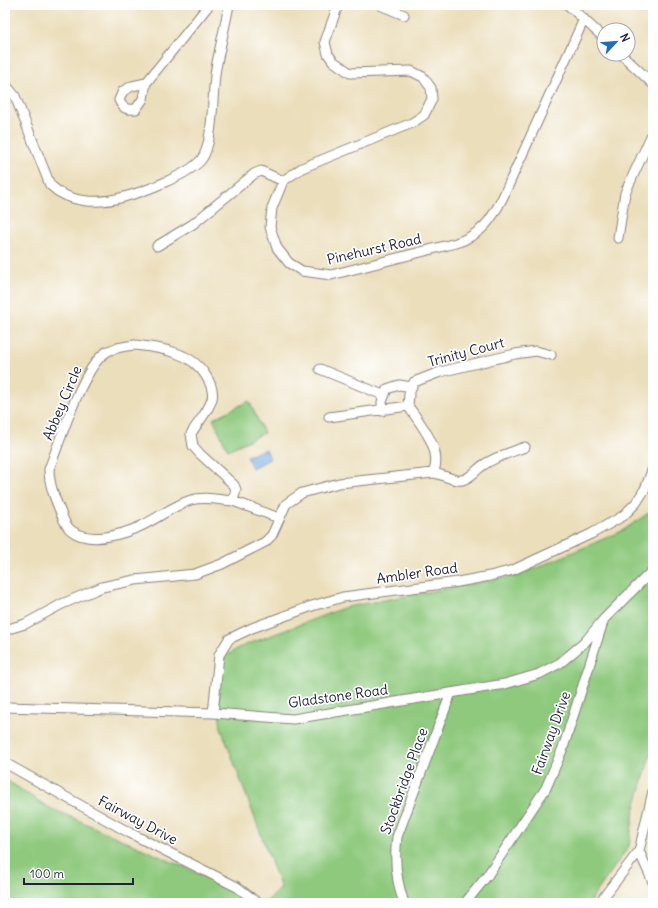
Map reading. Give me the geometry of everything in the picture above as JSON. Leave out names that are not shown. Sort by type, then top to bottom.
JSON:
[{"type":"street","points":[[146,83],[209,5]]},
{"type":"street","points":[[5,84],[15,96],[50,186],[57,192],[80,200],[107,201],[147,189],[174,178],[201,160],[208,143],[210,132],[216,67],[229,5]]},
{"type":"street","points":[[156,246],[193,224],[254,174],[261,170],[283,182],[302,168],[412,123],[424,114],[432,99],[431,88],[423,77],[411,71],[350,73],[333,61],[328,54],[325,42],[338,5]]},
{"type":"street","points":[[380,5],[404,15]]},
{"type":"street","points":[[568,5],[596,30]]},
{"type":"street","name":"Pinehurst Road","points":[[283,182],[272,208],[270,227],[277,248],[289,263],[302,272],[331,275],[469,239],[483,229],[493,217],[584,19]]},
{"type":"street","points":[[630,62],[653,84]]},
{"type":"street","points":[[618,238],[625,193],[653,132]]},
{"type":"street","name":"Abbey Circle","points":[[233,501],[236,490],[234,485],[193,446],[191,434],[211,402],[213,395],[211,384],[202,369],[187,357],[164,348],[135,345],[119,347],[108,351],[99,358],[80,390],[49,469],[49,483],[65,523],[71,531],[90,538],[116,534],[140,526],[177,505],[192,500],[210,498],[233,501],[279,518]]},
{"type":"street","name":"Trinity Court","points":[[412,387],[414,382],[440,372],[515,354],[536,351],[551,355]]},
{"type":"street","points":[[320,369],[383,395]]},
{"type":"street","points":[[382,411],[383,395],[387,389],[393,386],[412,387],[408,406],[425,430],[433,450],[436,466],[433,473]]},
{"type":"street","points":[[329,417],[344,414],[362,414],[408,406]]},
{"type":"street","points":[[5,630],[25,624],[62,604],[102,587],[135,580],[195,574],[222,564],[265,542],[272,535],[286,504],[312,489],[339,483],[433,473],[443,474],[453,479],[461,480],[468,478],[483,464],[525,447]]},
{"type":"street","name":"Ambler Road","points":[[213,713],[219,655],[229,639],[252,628],[312,606],[343,597],[458,582],[513,570],[591,534],[623,516],[636,503],[645,489],[653,468]]},
{"type":"street","name":"Fairway Drive","points":[[465,903],[487,876],[546,788],[563,748],[604,619],[653,570]]},
{"type":"street","name":"Gladstone Road","points":[[5,707],[213,713],[293,719],[505,684],[551,669],[584,643],[604,619]]},
{"type":"street","name":"Stockbridge Place","points":[[404,903],[396,873],[394,856],[397,837],[451,693]]},
{"type":"street","name":"Fairway Drive","points":[[5,763],[130,833],[237,887],[258,903]]},
{"type":"street","points":[[599,903],[639,851],[653,791]]},
{"type":"street","points":[[639,851],[653,882]]},
{"type":"green space","points":[[249,401],[264,433],[228,450],[213,419]]},
{"type":"green space","points":[[653,506],[653,746],[634,811],[629,846],[589,903],[265,903],[281,888],[221,728],[219,682],[222,664],[225,658],[238,648],[346,607],[520,575],[622,531],[650,512]]},
{"type":"green space","points":[[5,779],[46,806],[229,887],[251,903],[5,903]]},
{"type":"water","points":[[266,449],[270,459],[252,468],[247,456]]}]
